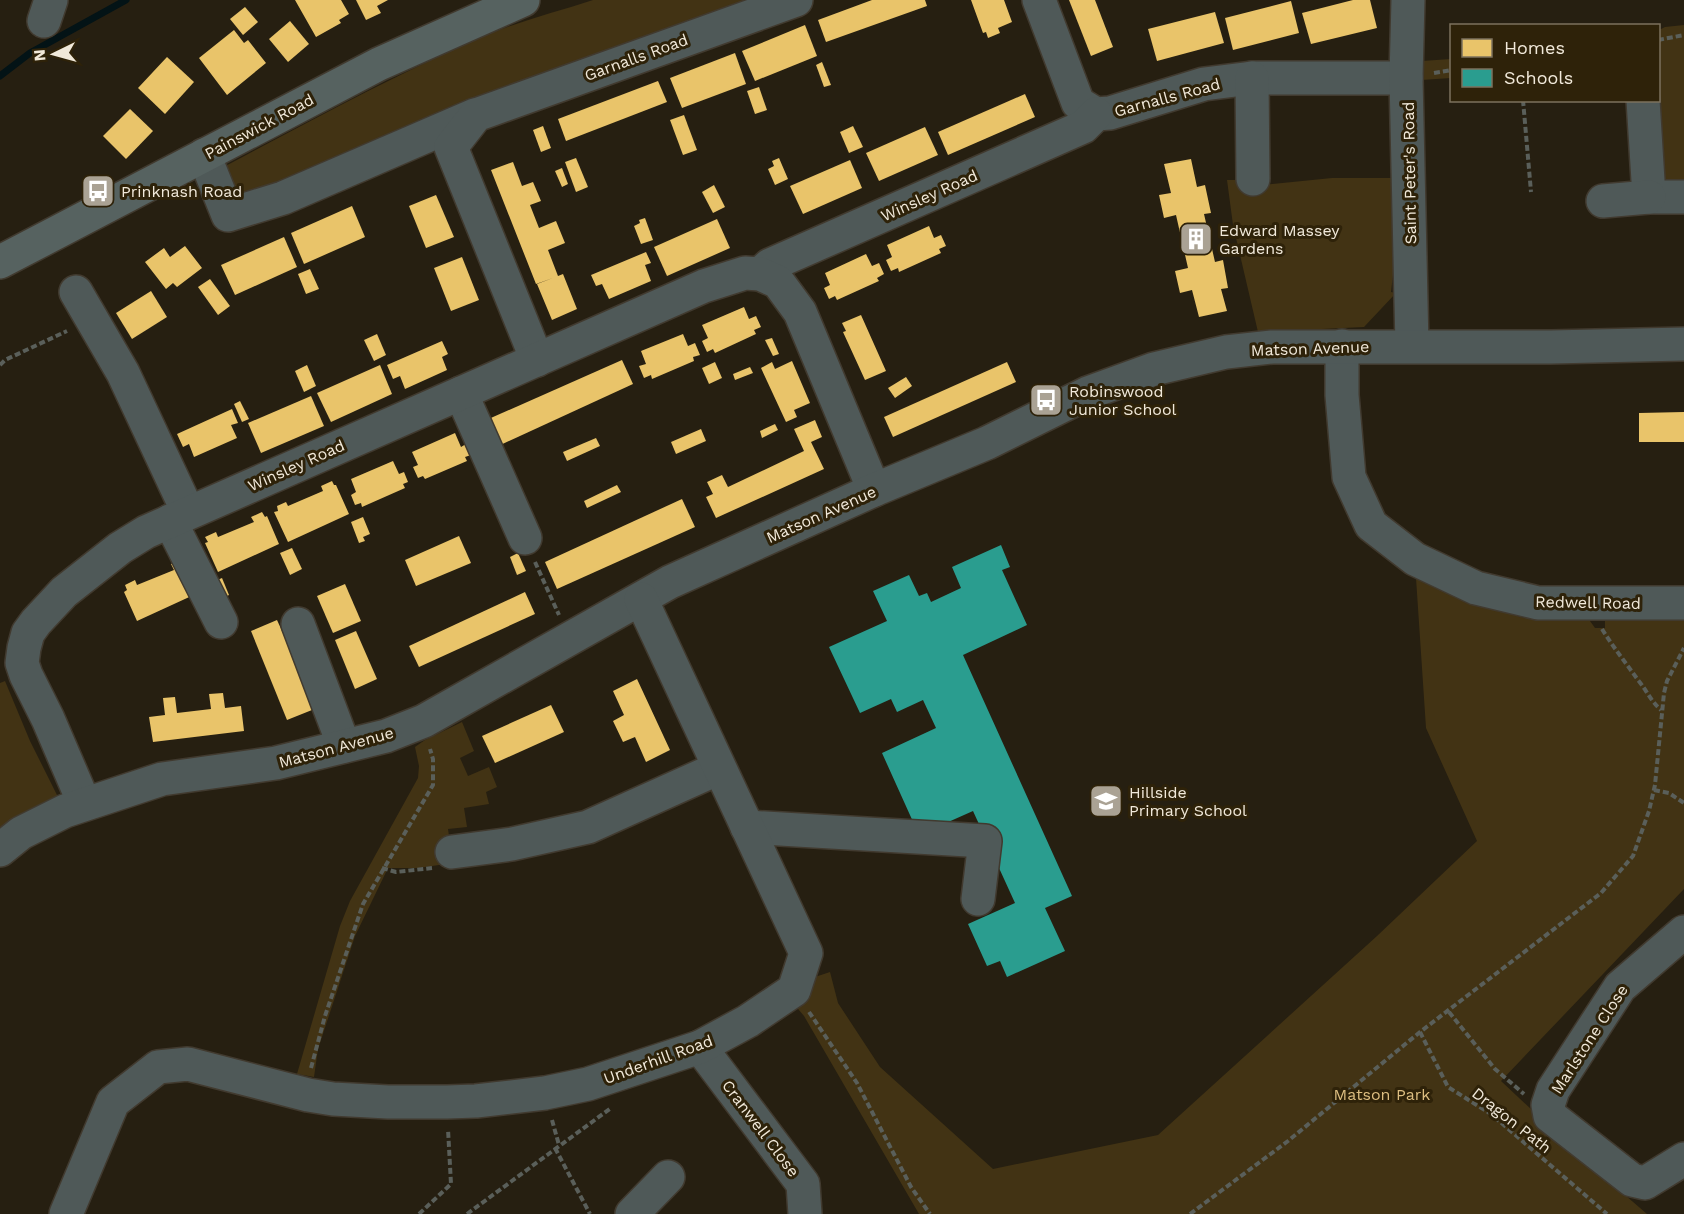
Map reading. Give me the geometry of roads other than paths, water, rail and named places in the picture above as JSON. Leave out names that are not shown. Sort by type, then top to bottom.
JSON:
[{"type":"main road","name":"Painswick Road","points":[[0,262],[379,64],[523,0]]},
{"type":"street","name":"Garnalls Road","points":[[204,155],[228,215],[283,198],[476,115],[796,0]]},
{"type":"street","name":"Garnalls Road","points":[[1039,0],[1078,103],[1096,114],[1110,113],[1204,84],[1252,78],[1406,78]]},
{"type":"street","name":"Saint Peter's Road","points":[[1408,0],[1406,78],[1412,346]]},
{"type":"street","points":[[1252,78],[1253,179]]},
{"type":"street","points":[[1643,102],[1649,198]]},
{"type":"street","name":"Winsley Road","points":[[84,803],[48,719],[12,645],[28,633],[64,592],[120,548],[179,516],[704,286],[745,273],[760,273],[770,265],[1083,127],[1096,114]]},
{"type":"street","points":[[476,115],[450,147],[537,360]]},
{"type":"street","points":[[1603,201],[1684,197]]},
{"type":"street","points":[[760,273],[778,282],[800,312],[874,490]]},
{"type":"street","points":[[79,313],[123,373],[222,622]]},
{"type":"street","name":"Matson Avenue","points":[[0,850],[21,833],[84,803],[162,779],[276,763],[386,736],[424,721],[670,582],[874,490],[987,443],[1088,393],[1154,369],[1226,352],[1272,347],[1551,347],[1684,344]]},
{"type":"street","name":"Redwell Road","points":[[1342,346],[1342,395],[1349,477],[1371,525],[1415,559],[1476,588],[1539,603],[1684,603]]},
{"type":"street","points":[[461,393],[525,538]]},
{"type":"street","points":[[641,599],[747,828],[985,841],[978,899]]},
{"type":"street","points":[[298,624],[344,746]]},
{"type":"street","points":[[452,852],[512,844],[588,827],[719,768]]},
{"type":"street","name":"Underhill Road","points":[[66,1214],[113,1102],[158,1067],[188,1064],[308,1095],[388,1102],[476,1101],[545,1093],[588,1084],[700,1047],[748,1021],[794,990],[806,953],[747,828]]},
{"type":"street","name":"Marlstone Close","points":[[1684,932],[1620,987],[1553,1090],[1548,1105],[1550,1116],[1632,1180],[1645,1183],[1684,1159]]},
{"type":"street","name":"Cranwell Close","points":[[700,1047],[803,1184],[805,1214]]},
{"type":"street","points":[[632,1214],[668,1177]]},
{"type":"waterway","points":[[0,76],[30,53],[126,0]]},
{"type":"place","name":"Prinknash Road","points":[[98,191]]},
{"type":"place","name":"Edward Massey Gardens","points":[[1196,239]]},
{"type":"place","name":"Robinswood Junior School","points":[[1046,400]]},
{"type":"place","name":"Hillside Primary School","points":[[1106,801]]},
{"type":"park label","name":"Matson Park","points":[[1382,1094]]}]
